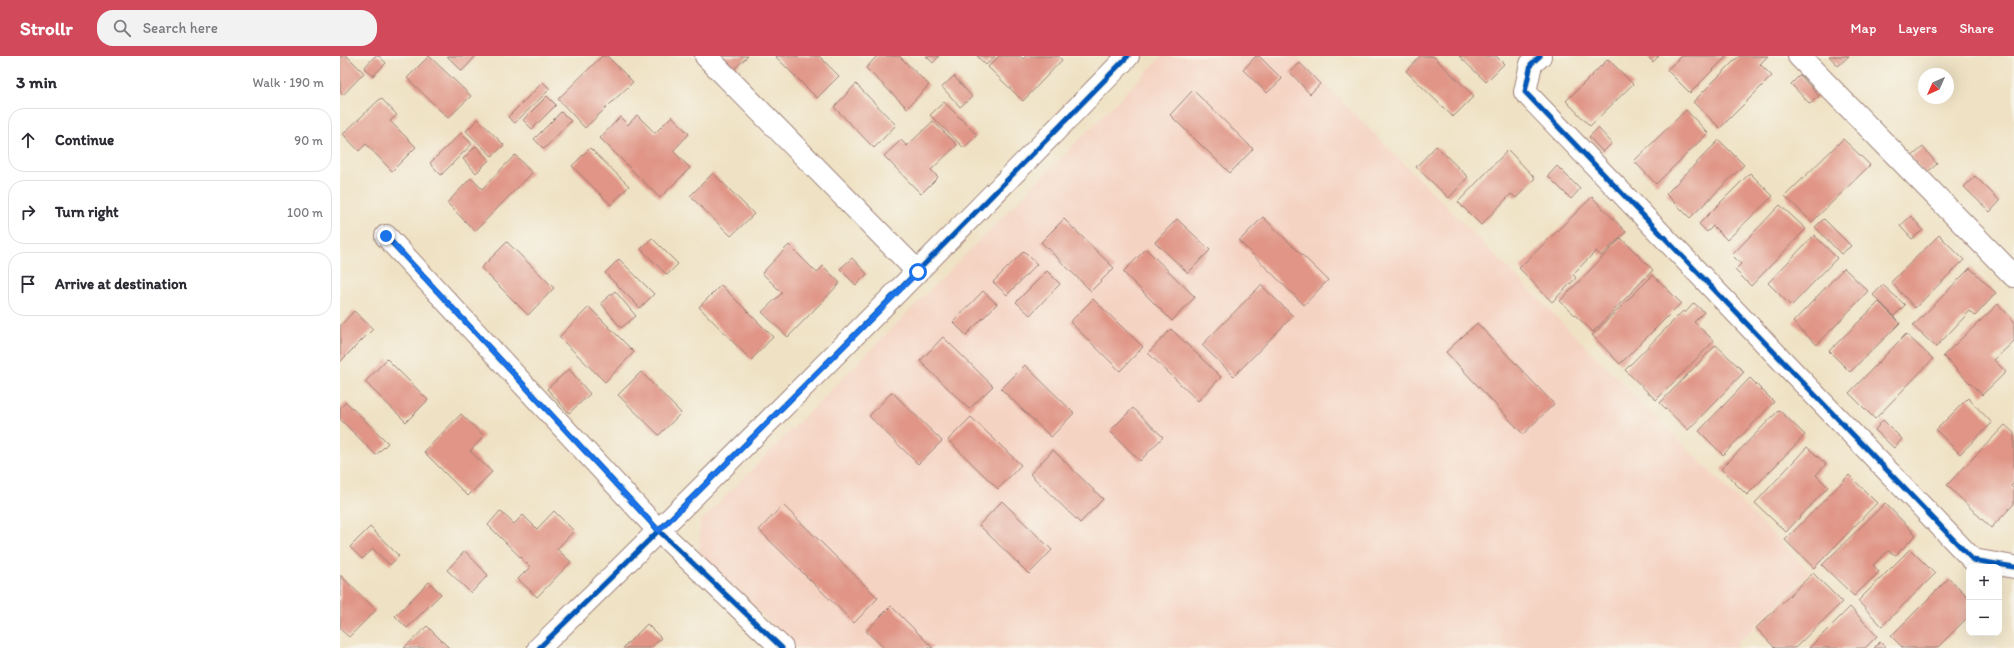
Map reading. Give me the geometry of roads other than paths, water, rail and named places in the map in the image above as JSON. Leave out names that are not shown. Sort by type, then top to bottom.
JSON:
[{"type":"street","points":[[706,56],[918,272]]},
{"type":"street","points":[[539,648],[659,531],[918,272],[1128,56]]},
{"type":"street","points":[[1540,56],[1531,64],[1525,92],[1973,560],[2014,567]]},
{"type":"street","points":[[1799,56],[2014,276]]},
{"type":"street","points":[[386,236],[659,531],[782,648]]}]
